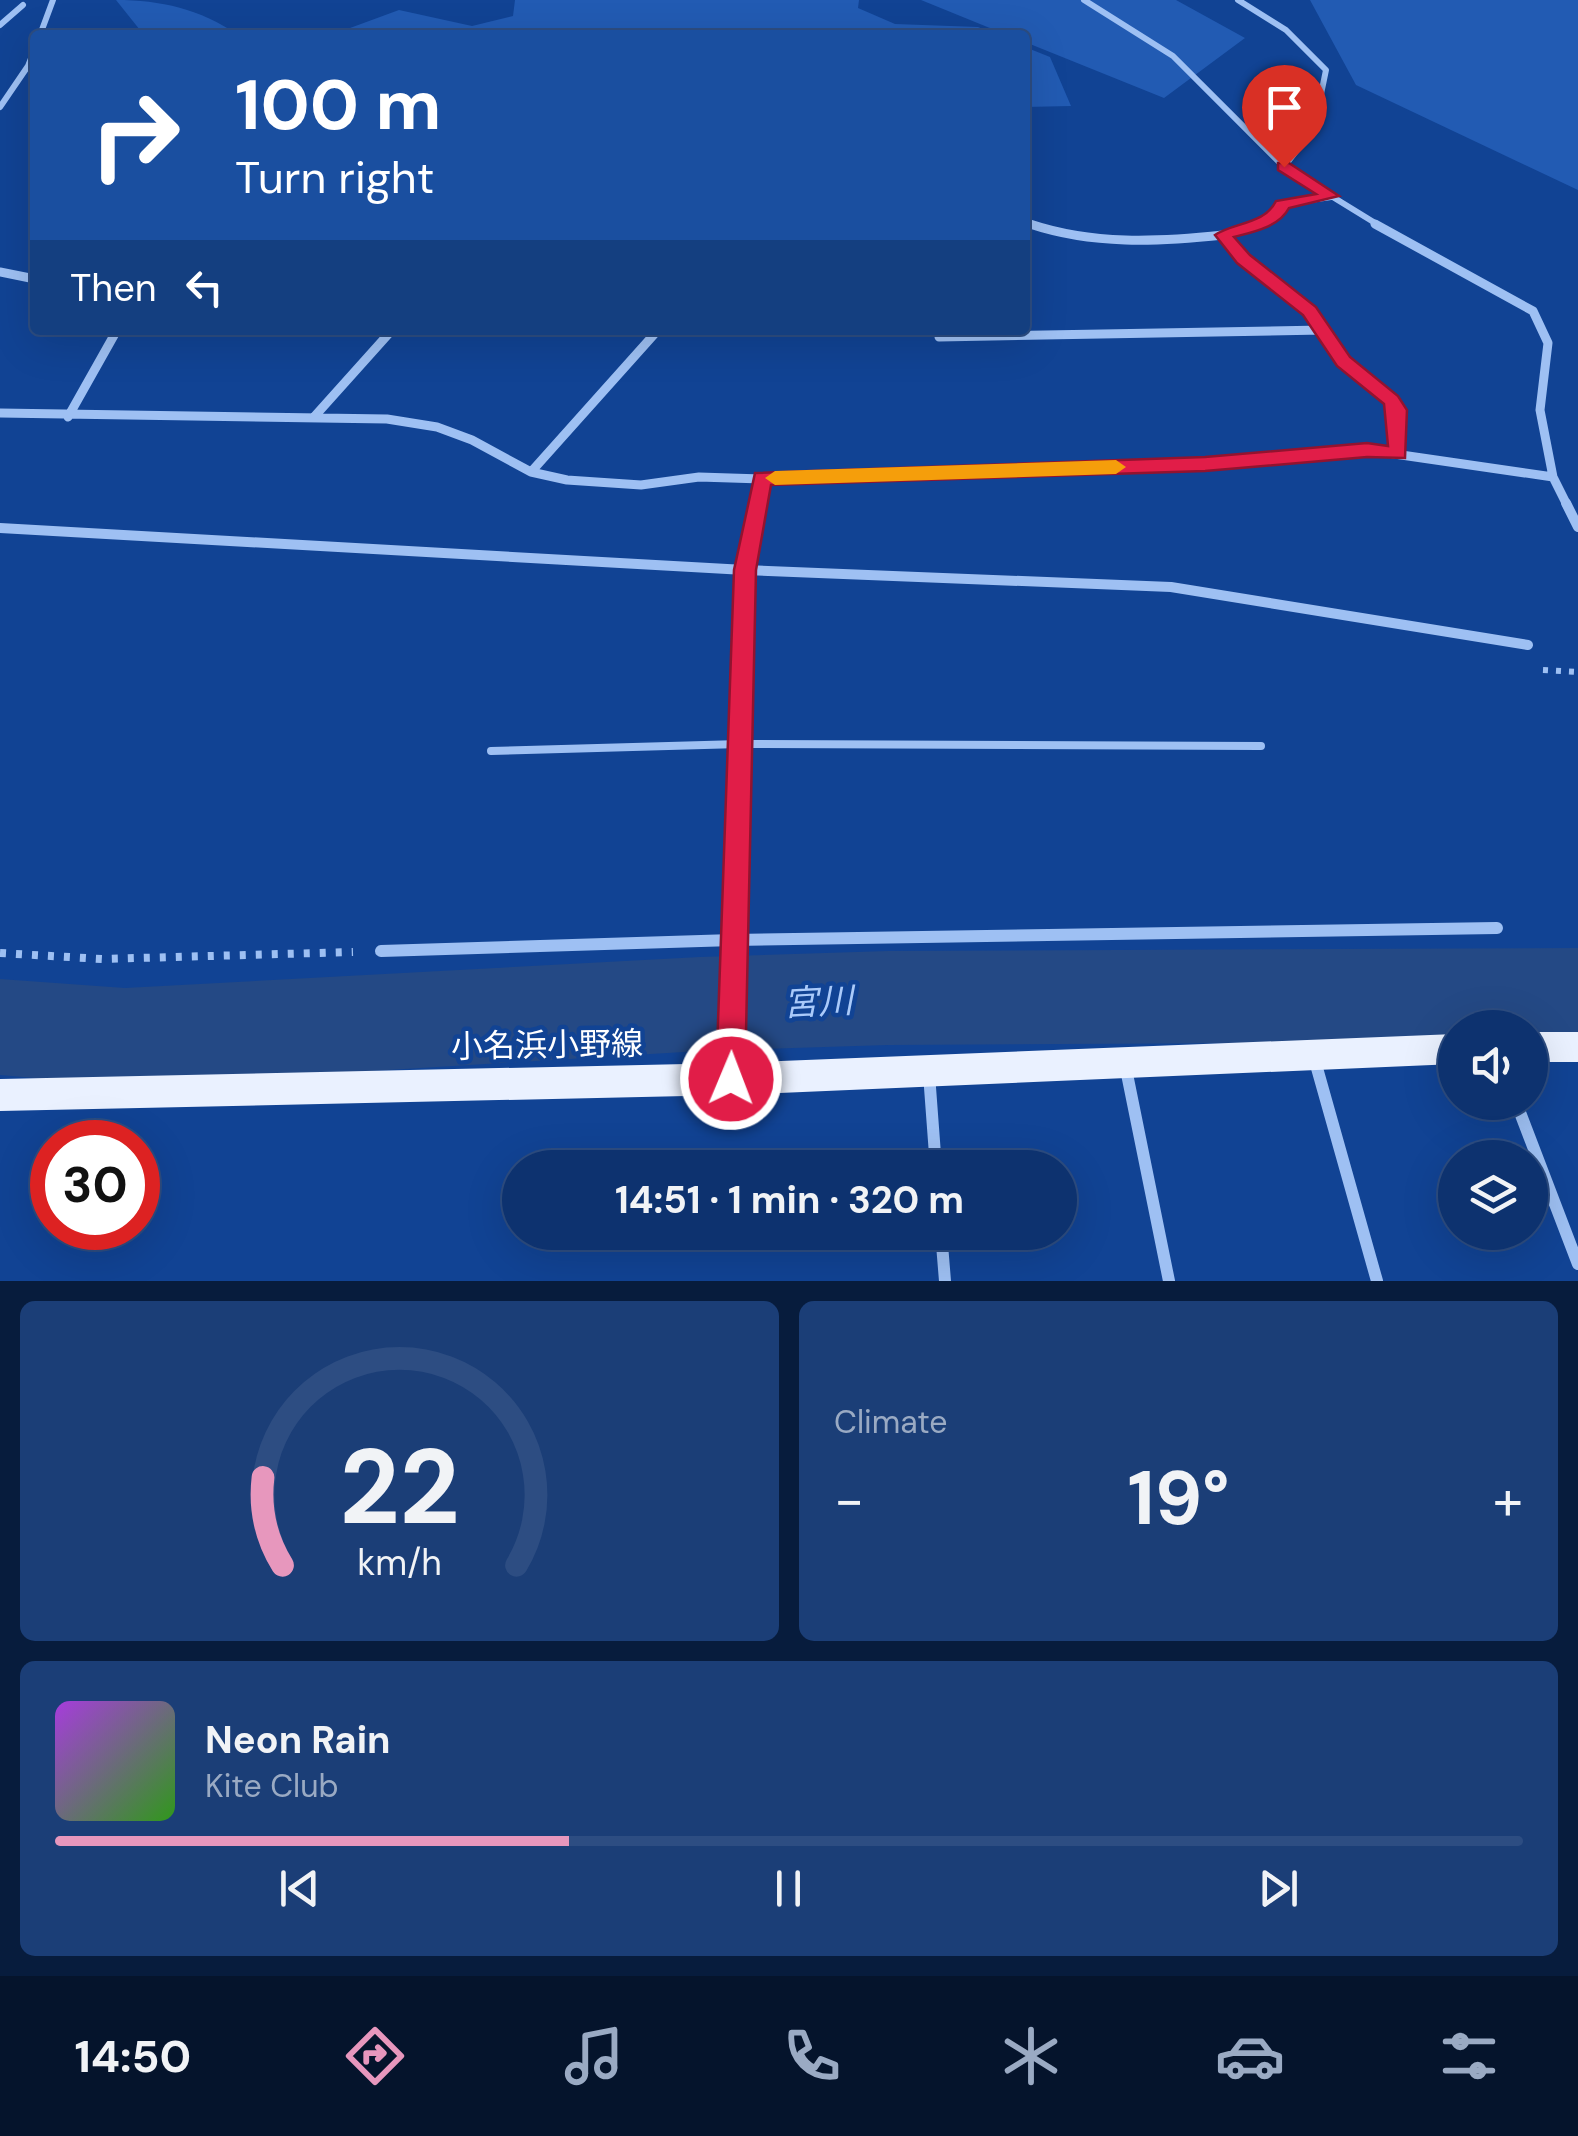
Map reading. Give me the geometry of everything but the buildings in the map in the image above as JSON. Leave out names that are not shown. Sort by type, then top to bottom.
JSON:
[{"type":"main road","points":[[1548,1048],[1578,1047]]},
{"type":"main road","name":"小名浜小野線","points":[[0,1095],[731,1079],[1438,1051]]},
{"type":"street","points":[[42,30],[54,0]]},
{"type":"street","points":[[1084,0],[1173,56],[1284,167],[1533,311],[1548,343],[1540,410],[1553,477],[1578,527]]},
{"type":"street","points":[[1238,0],[1278,23],[1314,53],[1326,70],[1314,128],[1284,167]]},
{"type":"street","points":[[0,24],[23,5]]},
{"type":"street","points":[[0,107],[30,61]]},
{"type":"street","points":[[1030,224],[1060,234],[1152,243],[1223,235],[1255,226],[1279,213],[1282,204],[1331,196]]},
{"type":"street","points":[[1223,235],[1244,259],[1309,311],[1344,362],[1392,400],[1397,410],[1398,454]]},
{"type":"street","points":[[0,272],[30,278]]},
{"type":"street","points":[[939,337],[1323,330]]},
{"type":"street","points":[[68,416],[114,335]]},
{"type":"street","points":[[314,416],[387,335]]},
{"type":"street","points":[[531,472],[654,335]]},
{"type":"street","points":[[0,413],[388,419],[437,427],[472,440],[531,472],[566,480],[641,485],[699,477],[1205,464],[1367,450],[1553,477]]},
{"type":"street","points":[[731,1079],[745,570],[762,478]]},
{"type":"street","points":[[0,528],[745,570],[1170,587],[1528,646]]},
{"type":"street","points":[[381,951],[733,940],[1497,928]]},
{"type":"street","points":[[1314,1055],[1378,1281]]},
{"type":"street","points":[[1124,1063],[1169,1281]]},
{"type":"street","points":[[929,1070],[935,1150]]},
{"type":"street","points":[[1523,1120],[1578,1264]]},
{"type":"street","points":[[942,1250],[944,1281]]},
{"type":"lane","points":[[491,751],[740,744],[1260,746]]},
{"type":"path","points":[[1554,672],[1578,672]]},
{"type":"path","points":[[0,953],[102,958],[381,951]]},
{"type":"shaded area","points":[[116,0],[180,8],[229,30],[140,30]]},
{"type":"shaded area","points":[[515,0],[859,0],[858,8],[895,24],[985,30],[345,30],[399,10],[472,26],[513,16]]},
{"type":"shaded area","points":[[921,0],[1176,0],[1245,38],[1164,98],[1030,44],[1030,30],[995,30]]},
{"type":"shaded area","points":[[1310,0],[1578,0],[1578,190],[1356,85]]},
{"type":"shaded area","points":[[1030,49],[1050,57],[1071,106],[1030,107]]},
{"type":"waterway","name":"宮川","points":[[0,1027],[125,1037],[700,1004],[888,998],[1578,995]]},
{"type":"slow traffic","points":[[775,478],[1116,467]]},
{"type":"route","points":[[731,1079],[745,570],[762,478],[1205,464],[1367,450],[1398,454],[1397,410],[1392,400],[1344,362],[1309,311],[1244,259],[1223,235],[1255,226],[1279,213],[1282,204],[1331,196],[1284,167]]}]
